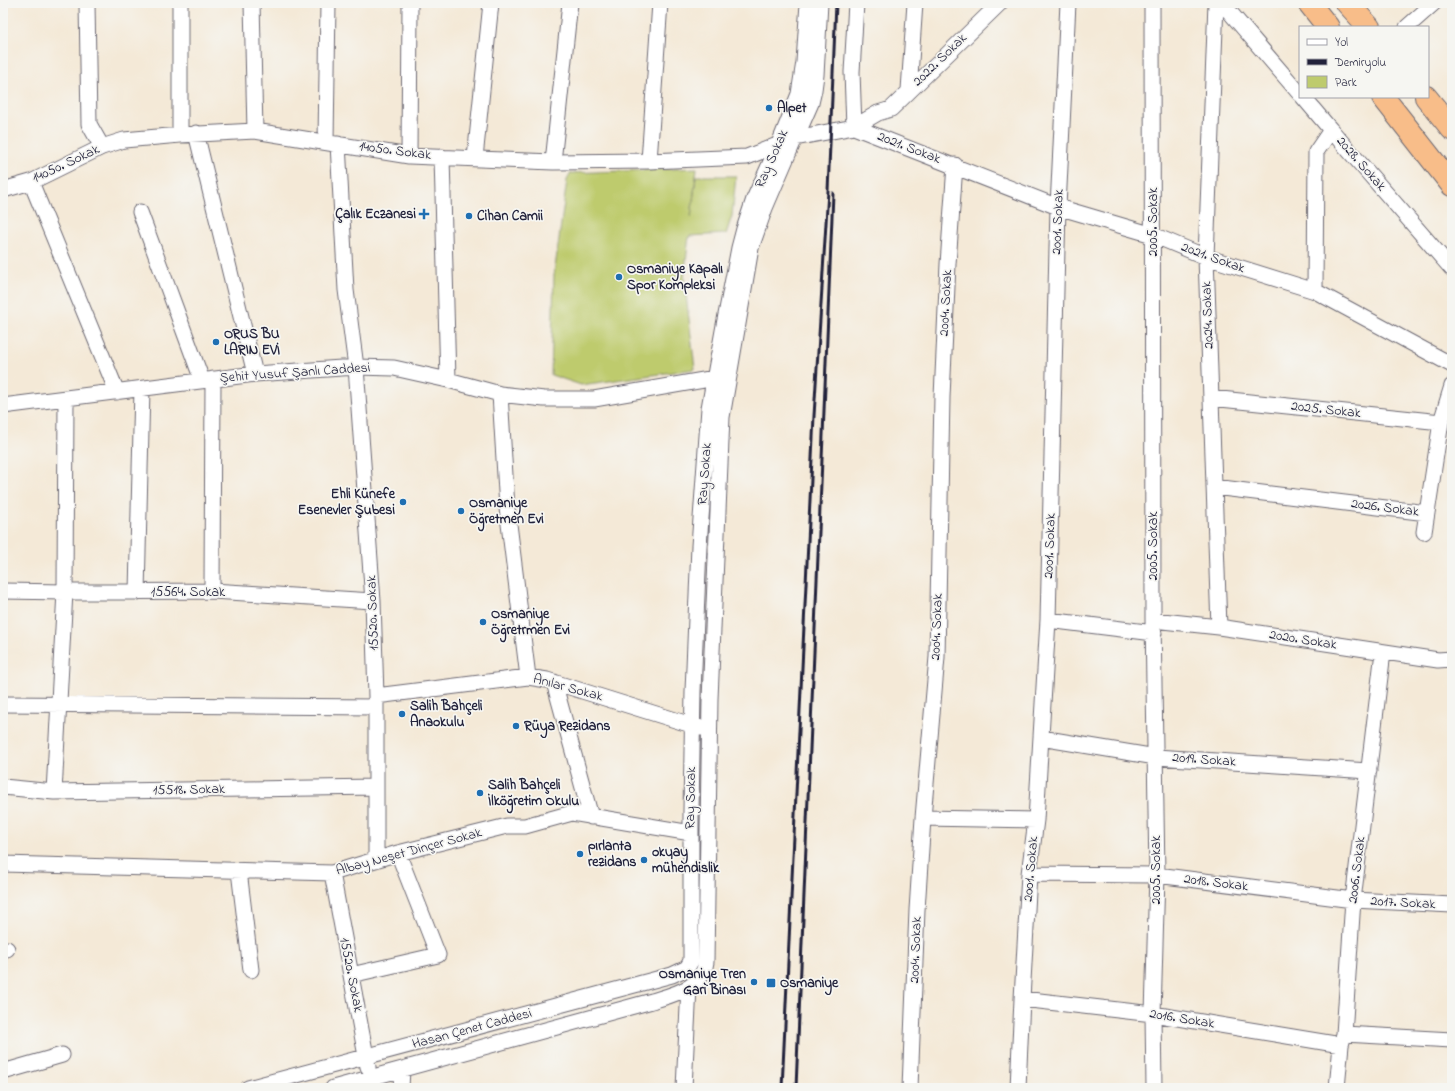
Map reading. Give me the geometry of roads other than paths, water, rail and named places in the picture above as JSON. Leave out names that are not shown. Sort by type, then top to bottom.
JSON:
[{"type":"highway","points":[[1309,3],[1327,26]]},
{"type":"highway","points":[[1347,3],[1367,26]]},
{"type":"highway","points":[[1384,98],[1452,185]]},
{"type":"highway","points":[[1427,98],[1452,129]]},
{"type":"street","points":[[87,3],[89,124],[102,147]]},
{"type":"street","points":[[180,3],[180,134]]},
{"type":"street","points":[[252,3],[255,131]]},
{"type":"street","name":"15520. Sokak","points":[[328,3],[332,143],[346,290],[356,367],[373,601],[376,860]]},
{"type":"street","points":[[408,156],[410,3]]},
{"type":"street","points":[[475,158],[491,3]]},
{"type":"street","points":[[553,162],[570,3]]},
{"type":"street","points":[[649,161],[660,3]]},
{"type":"street","name":"Ray Sokak","points":[[691,960],[693,726],[699,546],[709,408],[713,378],[744,229],[754,199],[779,144],[799,94],[802,80],[808,3]]},
{"type":"street","points":[[333,1088],[652,1001],[689,987],[703,974],[706,962],[710,731],[721,430],[728,375],[751,248],[765,208],[808,109],[814,90],[820,3]]},
{"type":"street","points":[[854,127],[852,72],[856,3]]},
{"type":"street","points":[[909,90],[915,3]]},
{"type":"street","name":"2022. Sokak","points":[[854,127],[878,113],[891,108],[1000,3]]},
{"type":"street","name":"2001. Sokak","points":[[1018,1088],[1029,874],[1036,820],[1048,620],[1058,207],[1068,3]]},
{"type":"street","name":"2005. Sokak","points":[[1152,3],[1154,626],[1157,875],[1153,1014],[1154,1088]]},
{"type":"street","name":"2024. Sokak","points":[[1216,3],[1206,258],[1219,627]]},
{"type":"street","points":[[1222,3],[1299,93]]},
{"type":"street","points":[[1408,26],[1434,3]]},
{"type":"street","points":[[1304,98],[1331,130]]},
{"type":"street","name":"14050. Sokak","points":[[3,190],[31,182],[102,147],[124,140],[180,134],[255,131],[408,156],[553,162],[649,161],[747,157],[795,138],[854,127]]},
{"type":"street","name":"2021. Sokak","points":[[854,127],[955,165],[1058,207],[1153,235],[1206,258],[1315,291],[1452,364]]},
{"type":"street","name":"2028. Sokak","points":[[1315,291],[1316,152],[1331,130],[1452,269]]},
{"type":"street","points":[[196,134],[255,374]]},
{"type":"street","points":[[442,157],[448,380]]},
{"type":"street","name":"2004. Sokak","points":[[910,1088],[923,818],[937,657],[942,397],[948,264],[955,165]]},
{"type":"street","points":[[31,182],[117,392]]},
{"type":"street","points":[[140,212],[208,379],[212,591]]},
{"type":"street","name":"Şehit Yusuf Şanlı Caddesi","points":[[3,410],[66,398],[208,379],[356,367],[394,368],[448,380],[500,394],[544,399],[594,399],[728,375]]},
{"type":"street","name":"2026. Sokak","points":[[1214,487],[1427,513],[1441,422],[1452,386]]},
{"type":"street","points":[[137,592],[142,389]]},
{"type":"street","points":[[500,394],[507,508],[528,677]]},
{"type":"street","points":[[54,792],[65,592],[66,398]]},
{"type":"street","name":"2025. Sokak","points":[[1211,398],[1441,422]]},
{"type":"street","points":[[1424,532],[1427,513]]},
{"type":"street","name":"15564. Sokak","points":[[3,591],[212,591],[373,601]]},
{"type":"street","name":"2020. Sokak","points":[[1048,620],[1154,626],[1219,627],[1438,660],[1452,659]]},
{"type":"street","name":"2006. Sokak","points":[[1337,1088],[1353,900],[1383,652]]},
{"type":"street","name":"Anılar Sokak","points":[[3,704],[58,705],[375,702],[528,677],[554,682],[710,731]]},
{"type":"street","points":[[554,682],[591,816]]},
{"type":"street","name":"2019. Sokak","points":[[1041,738],[1156,757],[1369,771]]},
{"type":"street","name":"15518. Sokak","points":[[3,787],[54,792],[376,787]]},
{"type":"street","name":"Albay Neşet Dinçer Sokak","points":[[3,864],[332,873],[398,853],[507,826],[525,826],[572,813],[691,833]]},
{"type":"street","points":[[923,818],[1036,820]]},
{"type":"street","points":[[351,975],[438,955],[398,853]]},
{"type":"street","points":[[239,871],[251,970]]},
{"type":"street","name":"15520. Sokak","points":[[332,873],[370,1078]]},
{"type":"street","name":"2018. Sokak","points":[[1029,874],[1157,875],[1353,900]]},
{"type":"street","name":"2017. Sokak","points":[[1353,900],[1452,905]]},
{"type":"street","name":"Hasan Çenet Caddesi","points":[[248,1088],[672,975],[687,968],[691,960]]},
{"type":"street","points":[[684,1088],[689,987]]},
{"type":"street","name":"2016. Sokak","points":[[1022,999],[1153,1014],[1342,1040],[1452,1040]]},
{"type":"street","points":[[3,1072],[62,1055]]},
{"type":"street","points":[[401,1088],[402,1069]]},
{"type":"railway","points":[[782,1088],[814,416],[828,191],[836,3]]},
{"type":"railway","points":[[796,1088],[833,193]]},
{"type":"place","name":"Alpet","points":[[769,108]]},
{"type":"place","name":"Çalık Eczanesi","points":[[424,214]]},
{"type":"place","name":"Cihan Camii","points":[[469,216]]},
{"type":"place","name":"Osmaniye Kapalı Spor Kompleksi","points":[[619,277]]},
{"type":"place","name":"ORUS BU LARIN EVİ","points":[[216,342]]},
{"type":"place","name":"Ehli Künefe Esenevler Şubesi","points":[[403,502]]},
{"type":"place","name":"Osmaniye Öğretmen Evi","points":[[461,511]]},
{"type":"place","name":"Osmaniye Öğretrmen Evi","points":[[483,622]]},
{"type":"place","name":"Salih Bahçeli Anaokulu","points":[[402,714]]},
{"type":"place","name":"Rüya Rezidans","points":[[516,726]]},
{"type":"place","name":"Salih Bahçeli İlköğretim Okulu","points":[[480,793]]},
{"type":"place","name":"pırlanta rezidans","points":[[580,854]]},
{"type":"place","name":"okyay mühendislik","points":[[644,860]]},
{"type":"place","name":"Osmaniye Tren Garı Binası","points":[[754,982]]},
{"type":"place","name":"Osmaniye","points":[[771,983]]}]
